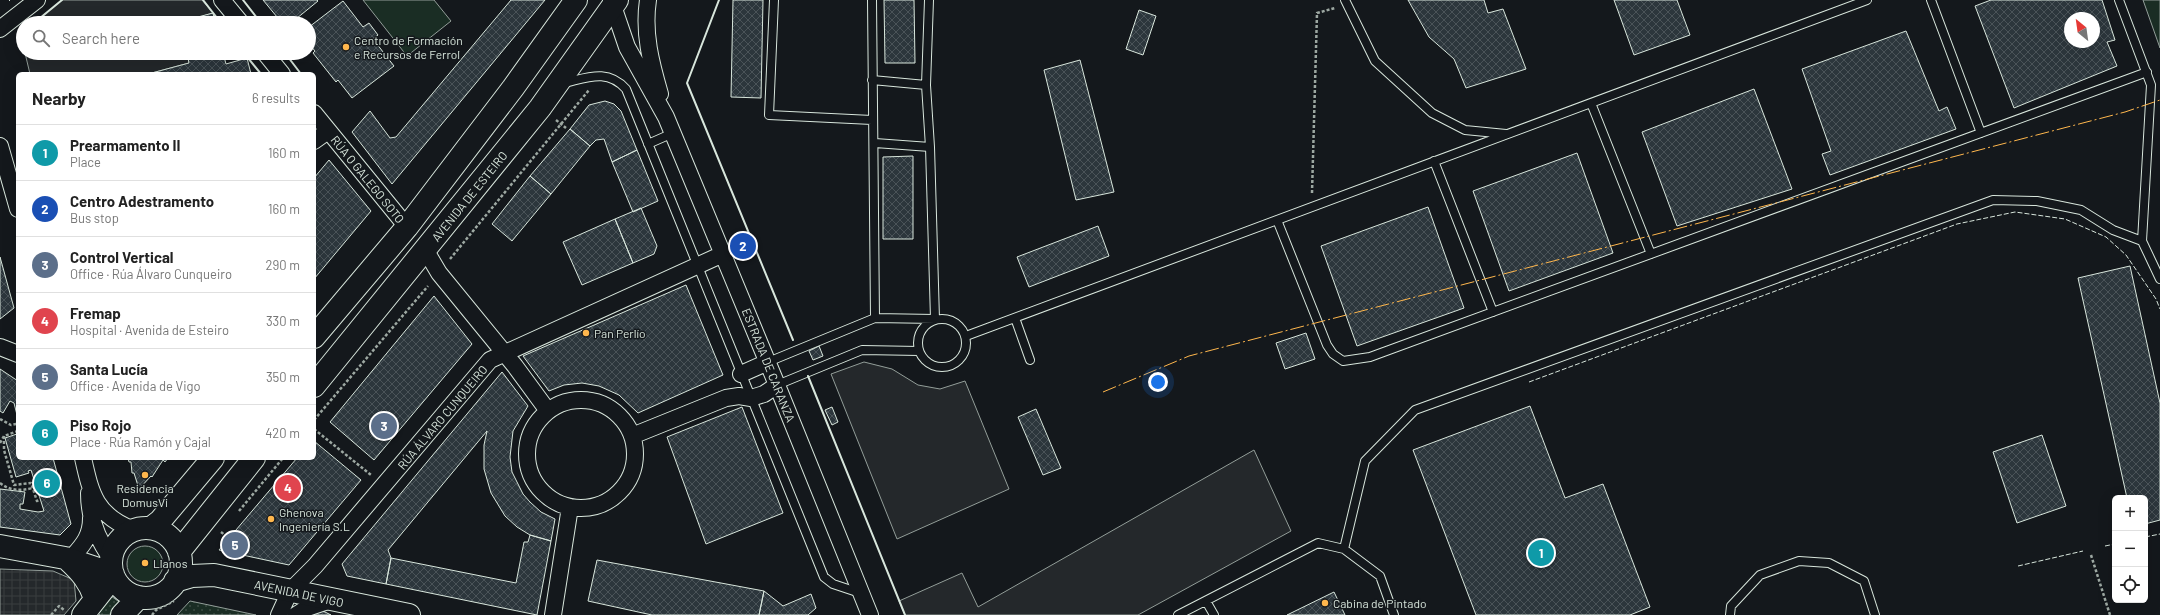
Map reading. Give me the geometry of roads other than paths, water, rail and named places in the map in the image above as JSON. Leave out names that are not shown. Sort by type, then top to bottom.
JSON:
[{"type":"main road","points":[[316,336],[407,227],[512,88],[576,0]]},
{"type":"main road","name":"AVENIDA DE ESTEIRO","points":[[316,384],[426,250],[557,85],[613,2]]},
{"type":"main road","points":[[80,607],[111,561],[119,540],[163,518],[211,460]]},
{"type":"main road","points":[[180,556],[252,460]]},
{"type":"main road","points":[[111,561],[116,582],[125,591],[139,597],[159,595],[168,589],[175,581],[180,567],[180,556],[168,536],[143,529]]},
{"type":"main road","points":[[0,546],[69,557],[111,561]]},
{"type":"main road","name":"AVENIDA DE VIGO","points":[[180,556],[214,575]]},
{"type":"main road","points":[[69,557],[90,584],[80,607]]},
{"type":"main road","name":"AVENIDA DE VIGO","points":[[175,581],[192,576],[214,575],[409,615]]},
{"type":"main road","points":[[122,615],[139,597]]},
{"type":"street","points":[[17,16],[37,0]]},
{"type":"street","points":[[222,0],[235,16]]},
{"type":"street","points":[[648,0],[646,12],[649,54],[666,117]]},
{"type":"street","points":[[613,2],[627,47],[666,117]]},
{"type":"street","points":[[0,29],[16,16]]},
{"type":"street","points":[[271,60],[280,72]]},
{"type":"street","name":"RÚA O GALEGO SOTO","points":[[316,116],[407,227]]},
{"type":"street","name":"ESTRADA DE CARANZA","points":[[666,117],[768,362],[870,615]]},
{"type":"street","points":[[316,140],[328,131]]},
{"type":"street","points":[[0,146],[16,202]]},
{"type":"street","points":[[426,250],[443,278],[505,353],[548,411]]},
{"type":"street","name":"RÚA ÁLVARO CUNQUEIRO","points":[[290,591],[315,566],[490,360],[723,254]]},
{"type":"street","points":[[0,347],[16,353]]},
{"type":"street","points":[[741,374],[768,362]]},
{"type":"street","points":[[632,436],[726,398],[739,396],[751,398],[764,394],[777,385]]},
{"type":"street","points":[[580,400],[596,402],[612,410],[624,421],[632,436],[635,452],[633,468],[626,483],[615,495],[601,504],[586,508],[570,507],[553,500],[540,489],[531,474],[527,457],[528,440],[536,424],[548,411],[568,402],[580,400]]},
{"type":"street","points":[[69,557],[86,541],[90,531],[91,514],[89,486],[83,460]]},
{"type":"street","points":[[89,486],[96,503],[105,514],[120,525],[143,529]]},
{"type":"street","points":[[553,615],[570,507]]},
{"type":"street","points":[[91,514],[111,561]]},
{"type":"street","points":[[279,615],[290,591]]},
{"type":"street","points":[[296,615],[307,608],[331,600]]},
{"type":"lane","points":[[774,0],[769,115],[872,120]]},
{"type":"lane","points":[[872,0],[875,318]]},
{"type":"lane","points":[[929,0],[926,85],[930,147],[935,319]]},
{"type":"lane","points":[[966,336],[1867,0]]},
{"type":"lane","points":[[1931,0],[1981,132]]},
{"type":"lane","points":[[2120,0],[2151,85],[2142,241],[2160,279]]},
{"type":"lane","points":[[1346,2],[1375,61],[1432,113],[1464,130],[1508,134]]},
{"type":"lane","points":[[1277,220],[1327,345],[1333,354],[1343,361],[1370,357],[2147,72]]},
{"type":"lane","points":[[557,85],[590,76],[602,75],[620,83],[626,89],[824,577],[833,584],[861,593]]},
{"type":"lane","points":[[872,80],[926,85]]},
{"type":"lane","points":[[1591,103],[1651,254]]},
{"type":"lane","points":[[648,144],[673,133]]},
{"type":"lane","points":[[874,143],[930,147]]},
{"type":"lane","points":[[1434,161],[1493,312]]},
{"type":"lane","points":[[1344,549],[1364,461],[1416,410],[1993,200],[2037,201],[2081,210],[2113,230],[2142,241]]},
{"type":"lane","points":[[768,362],[875,318],[946,319],[956,322],[966,336],[966,350],[959,361],[950,366],[935,366],[923,358],[919,351],[919,335],[923,328],[935,319]]},
{"type":"lane","points":[[1015,318],[1030,360]]},
{"type":"lane","points":[[777,385],[862,350],[919,351]]},
{"type":"lane","points":[[1178,615],[1318,542],[1344,549],[1380,576],[1394,615]]},
{"type":"lane","points":[[1730,615],[1731,606],[1760,575],[1799,560],[1828,563],[1864,581],[1875,615]]},
{"type":"lane","points":[[1206,600],[1214,615]]},
{"type":"place","name":"Centro de Formación e Recursos de Ferrol","points":[[346,47]]},
{"type":"place","name":"Centro Adestramento","points":[[743,246]]},
{"type":"place","name":"Pan Perlío","points":[[586,333]]},
{"type":"place","name":"Control Vertical","points":[[384,426]]},
{"type":"place","name":"Residencia DomusVi","points":[[145,475]]},
{"type":"place","name":"Piso Rojo","points":[[47,483]]},
{"type":"place","name":"Fremap","points":[[288,488]]},
{"type":"place","name":"Ghenova Ingeniería S.L","points":[[271,519]]},
{"type":"place","name":"Santa Lucía","points":[[235,545]]},
{"type":"place","name":"Prearmamento II","points":[[1541,553]]},
{"type":"place","name":"Llanos","points":[[145,563]]},
{"type":"place","name":"Cabina de Pintado","points":[[1325,603]]}]
